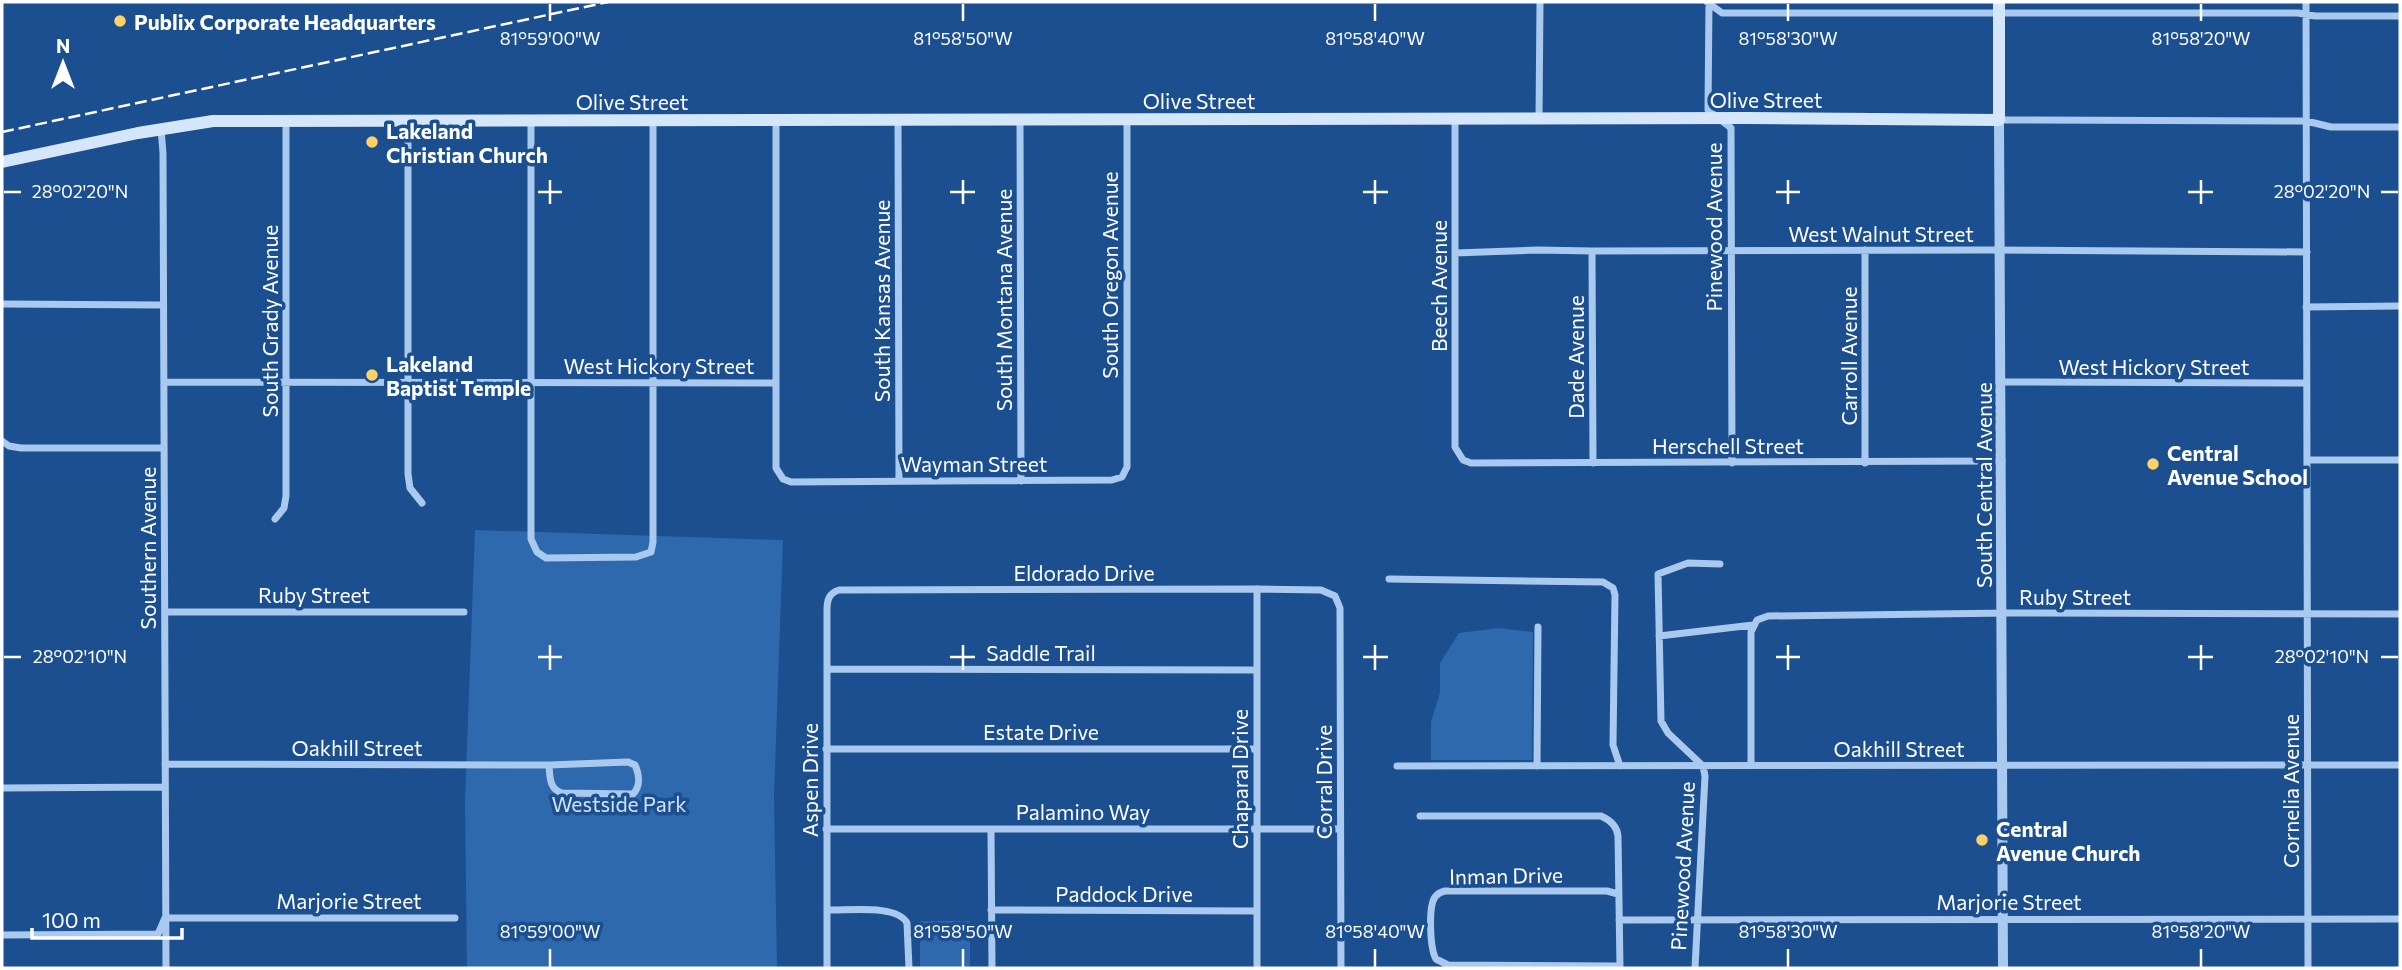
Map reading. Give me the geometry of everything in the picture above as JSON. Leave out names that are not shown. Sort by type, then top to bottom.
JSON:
[{"type":"main road","name":"South Central Avenue","points":[[1999,7],[1999,120]]},
{"type":"main road","name":"Olive Street","points":[[2,162],[213,121],[1999,120]]},
{"type":"street","points":[[1539,119],[1540,2]]},
{"type":"street","points":[[1708,2],[1723,13],[1999,7],[2400,16]]},
{"type":"street","name":"Pinewood Avenue","points":[[1708,2],[1708,110],[1731,128],[1732,463]]},
{"type":"street","name":"Cornelia Avenue","points":[[2305,2],[2308,968]]},
{"type":"street","points":[[776,119],[776,383]]},
{"type":"street","name":"South Montana Avenue","points":[[1020,119],[1021,481]]},
{"type":"street","name":"Beech Avenue","points":[[1455,119],[1455,447],[1458,454]]},
{"type":"street","name":"South Grady Avenue","points":[[275,519],[284,508],[286,496],[286,120]]},
{"type":"street","points":[[408,120],[408,474],[410,488],[422,503]]},
{"type":"street","points":[[531,120],[531,539],[537,552],[546,558],[636,557],[651,551],[653,120]]},
{"type":"street","name":"South Kansas Avenue","points":[[898,120],[899,481]]},
{"type":"street","name":"South Oregon Avenue","points":[[1126,430],[1127,120]]},
{"type":"street","name":"Olive Street","points":[[1999,120],[2306,121],[2331,128],[2400,127]]},
{"type":"street","name":"South Central Avenue","points":[[1999,120],[2003,968]]},
{"type":"street","name":"Southern Avenue","points":[[161,129],[166,968]]},
{"type":"street","name":"West Walnut Street","points":[[1455,253],[1537,250],[2307,252]]},
{"type":"street","name":"Carroll Avenue","points":[[1865,250],[1865,463]]},
{"type":"street","name":"Dade Avenue","points":[[1592,251],[1593,463]]},
{"type":"street","points":[[2,304],[163,304]]},
{"type":"street","points":[[2306,307],[2400,306]]},
{"type":"street","name":"West Hickory Street","points":[[164,382],[776,383]]},
{"type":"street","name":"West Hickory Street","points":[[2002,382],[2306,383]]},
{"type":"street","name":"Wayman Street","points":[[776,383],[776,468],[783,480],[1118,479],[1126,473],[1127,467],[1126,430]]},
{"type":"street","points":[[2,441],[9,446],[21,448],[164,448]]},
{"type":"street","name":"Herschell Street","points":[[1458,454],[1471,463],[2002,461]]},
{"type":"street","points":[[2306,460],[2400,460]]},
{"type":"street","points":[[1703,766],[1663,727],[1659,714],[1658,574],[1688,563],[1720,564]]},
{"type":"street","points":[[1389,579],[1608,584],[1615,595],[1614,745],[1620,765]]},
{"type":"street","name":"Eldorado Drive","points":[[832,593],[839,590],[1257,589],[1321,590],[1335,596]]},
{"type":"street","name":"Chaparal Drive","points":[[1257,589],[1257,968]]},
{"type":"street","name":"Aspen Drive","points":[[827,968],[827,601],[832,593]]},
{"type":"street","name":"Corral Drive","points":[[1335,596],[1340,608],[1341,968]]},
{"type":"street","name":"Ruby Street","points":[[165,612],[464,612]]},
{"type":"street","name":"Ruby Street","points":[[1659,636],[1753,625],[1757,620],[1768,616],[2400,614]]},
{"type":"street","points":[[1751,765],[1753,625]]},
{"type":"street","points":[[1537,766],[1538,627]]},
{"type":"street","name":"Saddle Trail","points":[[827,669],[1256,670]]},
{"type":"street","name":"Estate Drive","points":[[826,749],[1256,749]]},
{"type":"street","name":"Oakhill Street","points":[[165,764],[549,765],[628,762],[637,768],[638,786],[633,794],[557,792],[550,782],[549,765]]},
{"type":"street","name":"Oakhill Street","points":[[1397,766],[2400,765]]},
{"type":"street","name":"Pinewood Avenue","points":[[1695,968],[1703,766]]},
{"type":"street","points":[[2,788],[165,787]]},
{"type":"street","points":[[1420,816],[1601,816],[1612,823],[1617,830],[1619,967]]},
{"type":"street","name":"Palamino Way","points":[[826,829],[1340,829]]},
{"type":"street","points":[[991,829],[992,968]]},
{"type":"street","name":"Inman Drive","points":[[1618,894],[1607,891],[1445,891],[1435,897],[1432,904],[1431,948],[1436,959],[1448,965],[1619,967]]},
{"type":"street","points":[[827,910],[892,911],[904,917],[907,923],[909,968]]},
{"type":"street","name":"Paddock Drive","points":[[991,910],[1257,911]]},
{"type":"street","points":[[2,935],[159,934],[165,918]]},
{"type":"street","name":"Marjorie Street","points":[[165,918],[455,918]]},
{"type":"street","name":"Marjorie Street","points":[[1619,920],[2400,919]]},
{"type":"green space","name":"Westside Park","points":[[475,530],[783,540],[774,796],[777,968],[467,968],[465,801]]},
{"type":"green space","points":[[1499,628],[1533,632],[1532,760],[1431,760],[1431,722],[1440,692],[1440,663],[1459,633]]},
{"type":"green space","points":[[920,921],[970,921],[970,968],[920,968]]},
{"type":"railway","points":[[2,132],[608,2]]},
{"type":"place","name":"Publix Corporate Headquarters","points":[[120,21]]},
{"type":"place","name":"Lakeland Christian Church","points":[[372,142]]},
{"type":"place","name":"Lakeland Baptist Temple","points":[[372,375]]},
{"type":"place","name":"Central Avenue School","points":[[2153,464]]},
{"type":"place","name":"Central Avenue Church","points":[[1982,840]]}]
